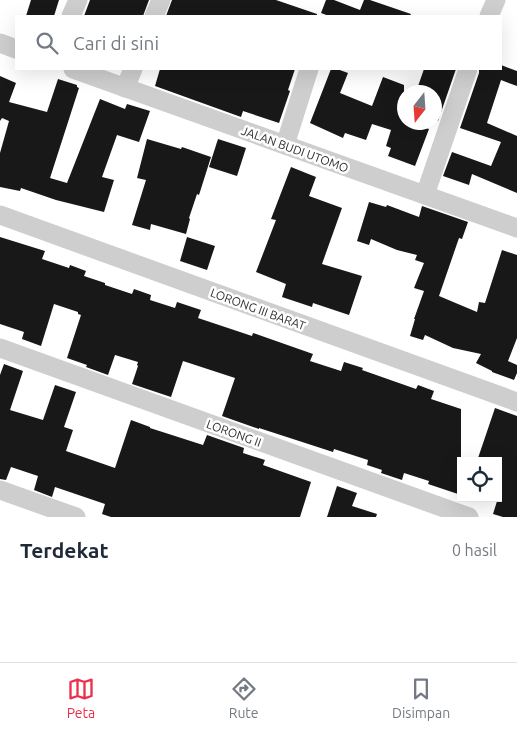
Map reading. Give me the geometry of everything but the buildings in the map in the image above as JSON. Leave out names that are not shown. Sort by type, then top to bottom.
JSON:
[{"type":"street","points":[[71,15],[78,0]]},
{"type":"street","points":[[154,15],[161,0]]},
{"type":"street","points":[[489,15],[496,0]]},
{"type":"street","points":[[0,43],[15,49]]},
{"type":"street","name":"JALAN BUDI UTOMO","points":[[76,70],[517,228]]},
{"type":"street","points":[[125,88],[133,70]]},
{"type":"street","points":[[285,145],[309,70]]},
{"type":"street","points":[[426,195],[468,70]]},
{"type":"street","name":"LORONG III BARAT","points":[[0,215],[517,402]]},
{"type":"street","name":"LORONG II","points":[[0,348],[469,517]]},
{"type":"street","points":[[0,490],[76,517]]}]
